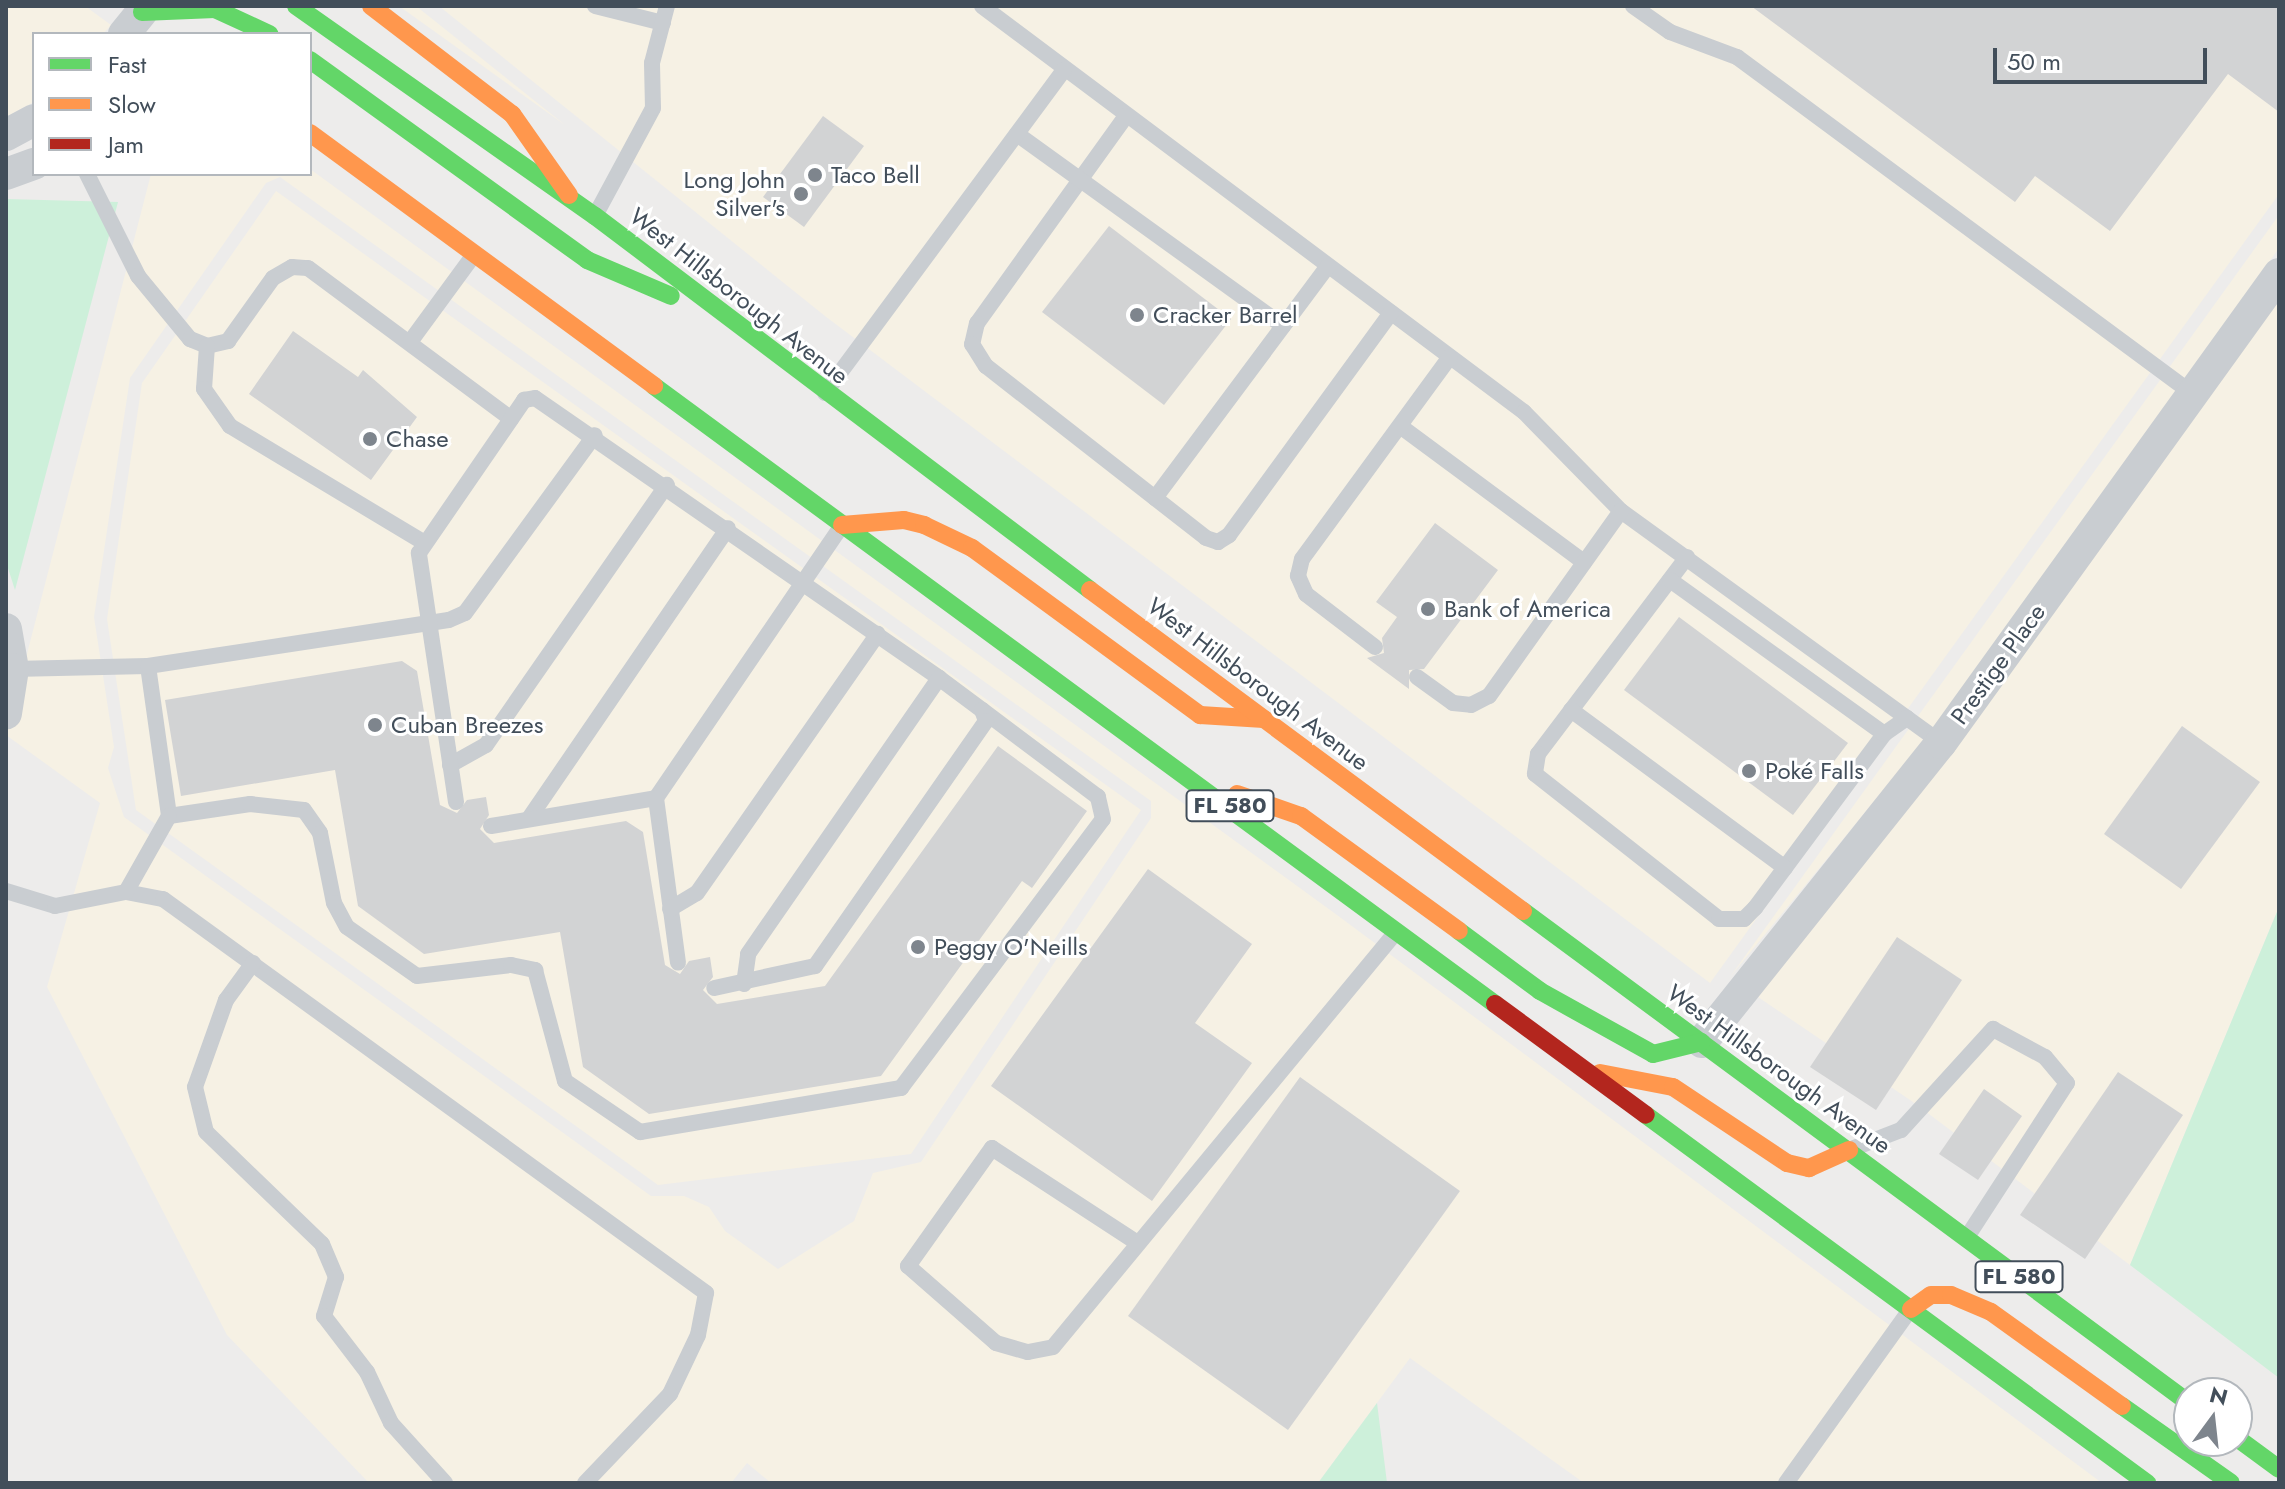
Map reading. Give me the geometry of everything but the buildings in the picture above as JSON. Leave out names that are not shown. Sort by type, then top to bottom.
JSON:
[{"type":"main road","name":"West Hillsborough Avenue","points":[[296,6],[595,216],[721,317],[2173,1391]]},
{"type":"main road","points":[[371,6],[512,114],[573,200]]},
{"type":"main road","points":[[197,32],[226,14]]},
{"type":"main road","points":[[136,15],[226,14],[265,32]]},
{"type":"main road","points":[[136,15],[169,32]]},
{"type":"main road","points":[[312,61],[587,260],[721,317]]},
{"type":"main road","name":"FL 580","points":[[312,134],[2147,1483]]},
{"type":"main road","points":[[842,525],[904,520],[924,525],[972,548],[1200,715],[1264,719]]},
{"type":"main road","points":[[1193,779],[1301,816],[1540,991],[1611,1034],[1653,1054],[1702,1042]]},
{"type":"main road","points":[[1588,1071],[1673,1087],[1787,1163],[1809,1168],[1849,1150]]},
{"type":"main road","points":[[1911,1309],[1931,1295],[1951,1295],[1991,1312],[2231,1483]]},
{"type":"main road","points":[[2253,1450],[2279,1469]]},
{"type":"street","points":[[6,135],[32,121]]},
{"type":"street","points":[[6,174],[32,165]]},
{"type":"street","name":"Prestige Place","points":[[1702,1042],[1941,743],[2279,274]]},
{"type":"street","points":[[6,629],[13,669],[6,713]]},
{"type":"lane","points":[[598,6],[663,23]]},
{"type":"lane","points":[[595,216],[653,108],[652,63],[667,6]]},
{"type":"lane","points":[[982,6],[1524,412],[1621,511],[1941,743]]},
{"type":"lane","points":[[1633,6],[1670,32],[1737,57],[2193,394]]},
{"type":"lane","points":[[825,393],[1064,70]]},
{"type":"lane","points":[[1126,116],[977,323],[972,344],[986,366],[1206,538],[1218,542],[1229,535],[1391,313]]},
{"type":"lane","points":[[1017,134],[1283,326]]},
{"type":"lane","points":[[88,176],[155,302],[190,339],[207,346],[228,341],[273,278],[292,267],[329,280],[511,419]]},
{"type":"lane","points":[[410,342],[475,252]]},
{"type":"lane","points":[[1155,498],[1328,266]]},
{"type":"lane","points":[[207,346],[204,389],[230,426],[425,543]]},
{"type":"lane","points":[[1375,647],[1306,594],[1298,576],[1302,559],[1450,357]]},
{"type":"lane","points":[[169,816],[250,804],[304,810],[320,833],[334,903],[347,927],[417,976],[511,965],[535,970],[565,1081],[640,1132],[655,1132],[901,1088],[1103,819],[1098,797],[939,678],[595,435],[535,398],[524,400],[425,543],[417,571],[456,802]]},
{"type":"lane","points":[[1400,426],[1584,562]]},
{"type":"lane","points":[[13,669],[148,666],[465,613],[595,435]]},
{"type":"lane","points":[[450,765],[486,745],[667,485]]},
{"type":"lane","points":[[1417,677],[1453,703],[1471,705],[1489,696],[1621,511]]},
{"type":"lane","points":[[678,963],[656,798],[842,525]]},
{"type":"lane","points":[[530,817],[728,528]]},
{"type":"lane","points":[[1687,557],[1538,754],[1540,782],[1719,919],[1744,919],[1884,734],[1907,718]]},
{"type":"lane","points":[[1670,580],[1884,734]]},
{"type":"lane","points":[[670,909],[697,893],[878,634]]},
{"type":"lane","points":[[126,892],[169,816],[148,666]]},
{"type":"lane","points":[[744,984],[748,954],[939,678]]},
{"type":"lane","points":[[714,988],[744,984],[815,966],[978,740],[986,721],[982,710]]},
{"type":"lane","points":[[1571,710],[1785,868]]},
{"type":"lane","points":[[491,826],[656,798]]},
{"type":"lane","points":[[6,891],[55,906],[126,892],[163,899],[706,1293],[698,1335],[670,1394],[585,1483]]},
{"type":"lane","points":[[1136,1242],[992,1148],[908,1266],[996,1343],[1028,1352],[1053,1347],[1136,1242],[1397,930]]},
{"type":"lane","points":[[253,963],[226,1000],[195,1087],[206,1132],[322,1244],[336,1277],[324,1316],[367,1372],[391,1423],[445,1483]]},
{"type":"lane","points":[[1849,1150],[1901,1130],[1993,1029],[2045,1057],[2067,1083],[1967,1238]]},
{"type":"lane","points":[[1786,1483],[1911,1309]]},
{"type":"shaded area","points":[[6,6],[85,6],[111,25],[105,32],[32,32],[32,103],[6,117]]},
{"type":"shaded area","points":[[399,6],[416,6],[565,125]]},
{"type":"shaded area","points":[[439,6],[2279,6],[2279,194],[1710,983],[825,316]]},
{"type":"shaded area","points":[[312,170],[1337,915],[2102,1483],[1584,1483],[1410,1358],[1318,1483],[771,1483],[747,1463],[731,1483],[369,1483],[227,1335],[47,987],[100,803],[6,735],[150,176],[312,176]],"holes":[[[280,177],[1151,801],[1151,818],[921,1162],[873,1173],[854,1221],[778,1269],[725,1231],[709,1207],[684,1196],[651,1196],[124,817],[108,768],[114,747],[94,617],[130,378],[266,183]]]},
{"type":"shaded area","points":[[276,191],[1141,810],[911,1154],[658,1185],[136,810],[107,619],[142,383]]},
{"type":"shaded area","points":[[2279,215],[2279,248],[2182,385],[1930,733],[1730,977]]},
{"type":"shaded area","points":[[2279,300],[2279,907],[2130,1265],[1913,1102],[1758,997]]},
{"type":"green space","points":[[6,199],[118,202],[15,590],[6,562]]},
{"type":"green space","points":[[2279,907],[2279,1378],[2130,1265]]},
{"type":"green space","points":[[1377,1403],[1387,1483],[1318,1483]]},
{"type":"traffic: fast","points":[[296,6],[595,216],[1090,590]]},
{"type":"traffic: fast","points":[[142,12],[215,9],[265,32]]},
{"type":"traffic: fast","points":[[312,61],[587,260],[671,296]]},
{"type":"traffic: fast","points":[[654,386],[1495,1004]]},
{"type":"traffic: fast","points":[[1523,911],[2173,1391]]},
{"type":"traffic: fast","points":[[1459,931],[1540,991],[1653,1054],[1702,1042]]},
{"type":"traffic: fast","points":[[1646,1115],[2147,1483]]},
{"type":"traffic: fast","points":[[2122,1406],[2231,1483]]},
{"type":"traffic: fast","points":[[2253,1450],[2279,1469]]},
{"type":"traffic: slow","points":[[371,6],[512,114],[569,195]]},
{"type":"traffic: slow","points":[[312,134],[654,386]]},
{"type":"traffic: slow","points":[[842,525],[904,520],[924,525],[972,548],[1200,715],[1264,719]]},
{"type":"traffic: slow","points":[[1090,590],[1523,911]]},
{"type":"traffic: slow","points":[[1237,794],[1301,816],[1459,931]]},
{"type":"traffic: slow","points":[[1600,1073],[1673,1087],[1787,1163],[1809,1168],[1849,1150]]},
{"type":"traffic: slow","points":[[1911,1309],[1931,1295],[1951,1295],[1991,1312],[2122,1406]]},
{"type":"traffic: jam","points":[[1495,1004],[1646,1115]]},
{"type":"place","name":"Taco Bell","points":[[815,175]]},
{"type":"place","name":"Long John Silver's","points":[[801,194]]},
{"type":"place","name":"Cracker Barrel","points":[[1137,315]]},
{"type":"place","name":"Chase","points":[[370,439]]},
{"type":"place","name":"Bank of America","points":[[1428,609]]},
{"type":"place","name":"Cuban Breezes","points":[[375,725]]},
{"type":"place","name":"Poké Falls","points":[[1749,771]]},
{"type":"place","name":"Peggy O'Neills","points":[[918,947]]}]
